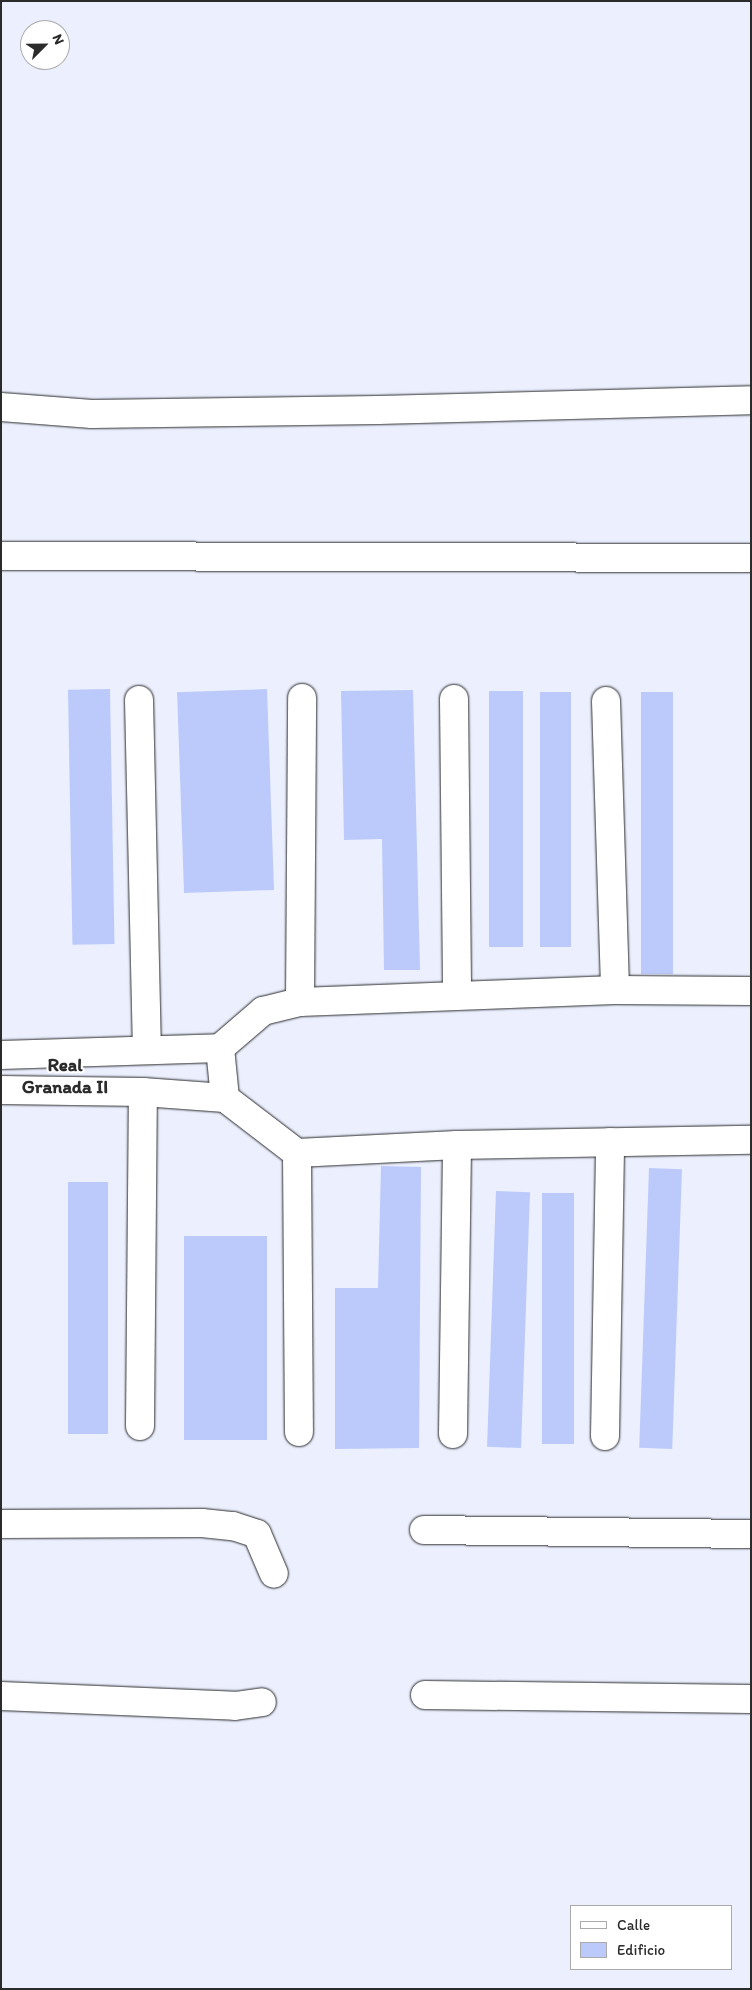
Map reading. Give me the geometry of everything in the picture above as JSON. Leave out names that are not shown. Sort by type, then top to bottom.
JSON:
[{"type":"street","points":[[1,408],[92,414],[378,410],[751,400]]},
{"type":"street","points":[[1,556],[751,558]]},
{"type":"street","points":[[300,1002],[302,698]]},
{"type":"street","points":[[454,698],[457,995]]},
{"type":"street","points":[[139,700],[148,1050]]},
{"type":"street","points":[[606,701],[615,990]]},
{"type":"street","points":[[1,1055],[220,1048],[263,1011],[300,1002],[615,990],[751,991]]},
{"type":"street","points":[[220,1048],[225,1098]]},
{"type":"street","points":[[1,1090],[143,1092],[225,1098],[297,1153],[457,1145],[751,1140]]},
{"type":"street","points":[[140,1426],[143,1092]]},
{"type":"street","points":[[605,1436],[610,1142]]},
{"type":"street","points":[[453,1434],[457,1145]]},
{"type":"street","points":[[297,1153],[299,1432]]},
{"type":"street","points":[[1,1524],[202,1523],[233,1526],[257,1534],[274,1574]]},
{"type":"street","points":[[424,1530],[751,1534]]},
{"type":"street","points":[[425,1695],[751,1700]]},
{"type":"street","points":[[1,1696],[235,1706],[262,1702]]},
{"type":"building","points":[[110,689],[114,944],[72,945],[68,690]]},
{"type":"building","points":[[267,689],[274,890],[184,893],[177,692]]},
{"type":"building","points":[[413,690],[420,970],[384,970],[382,839],[344,840],[341,691]]},
{"type":"building","points":[[489,691],[523,691],[523,947],[489,947]]},
{"type":"building","points":[[540,692],[571,692],[571,947],[540,947]]},
{"type":"building","points":[[641,692],[673,692],[673,974],[641,974]]},
{"type":"building","points":[[381,1166],[421,1167],[419,1448],[335,1449],[335,1288],[378,1288]]},
{"type":"building","points":[[649,1168],[682,1169],[672,1449],[639,1448]]},
{"type":"building","points":[[68,1182],[108,1182],[108,1434],[68,1434]]},
{"type":"building","points":[[496,1191],[530,1192],[521,1448],[487,1447]]},
{"type":"building","points":[[542,1193],[574,1193],[574,1444],[542,1444]]},
{"type":"building","points":[[184,1236],[267,1236],[267,1440],[184,1440]]},
{"type":"district","name":"Real Granada II","points":[[65,1076]]}]
